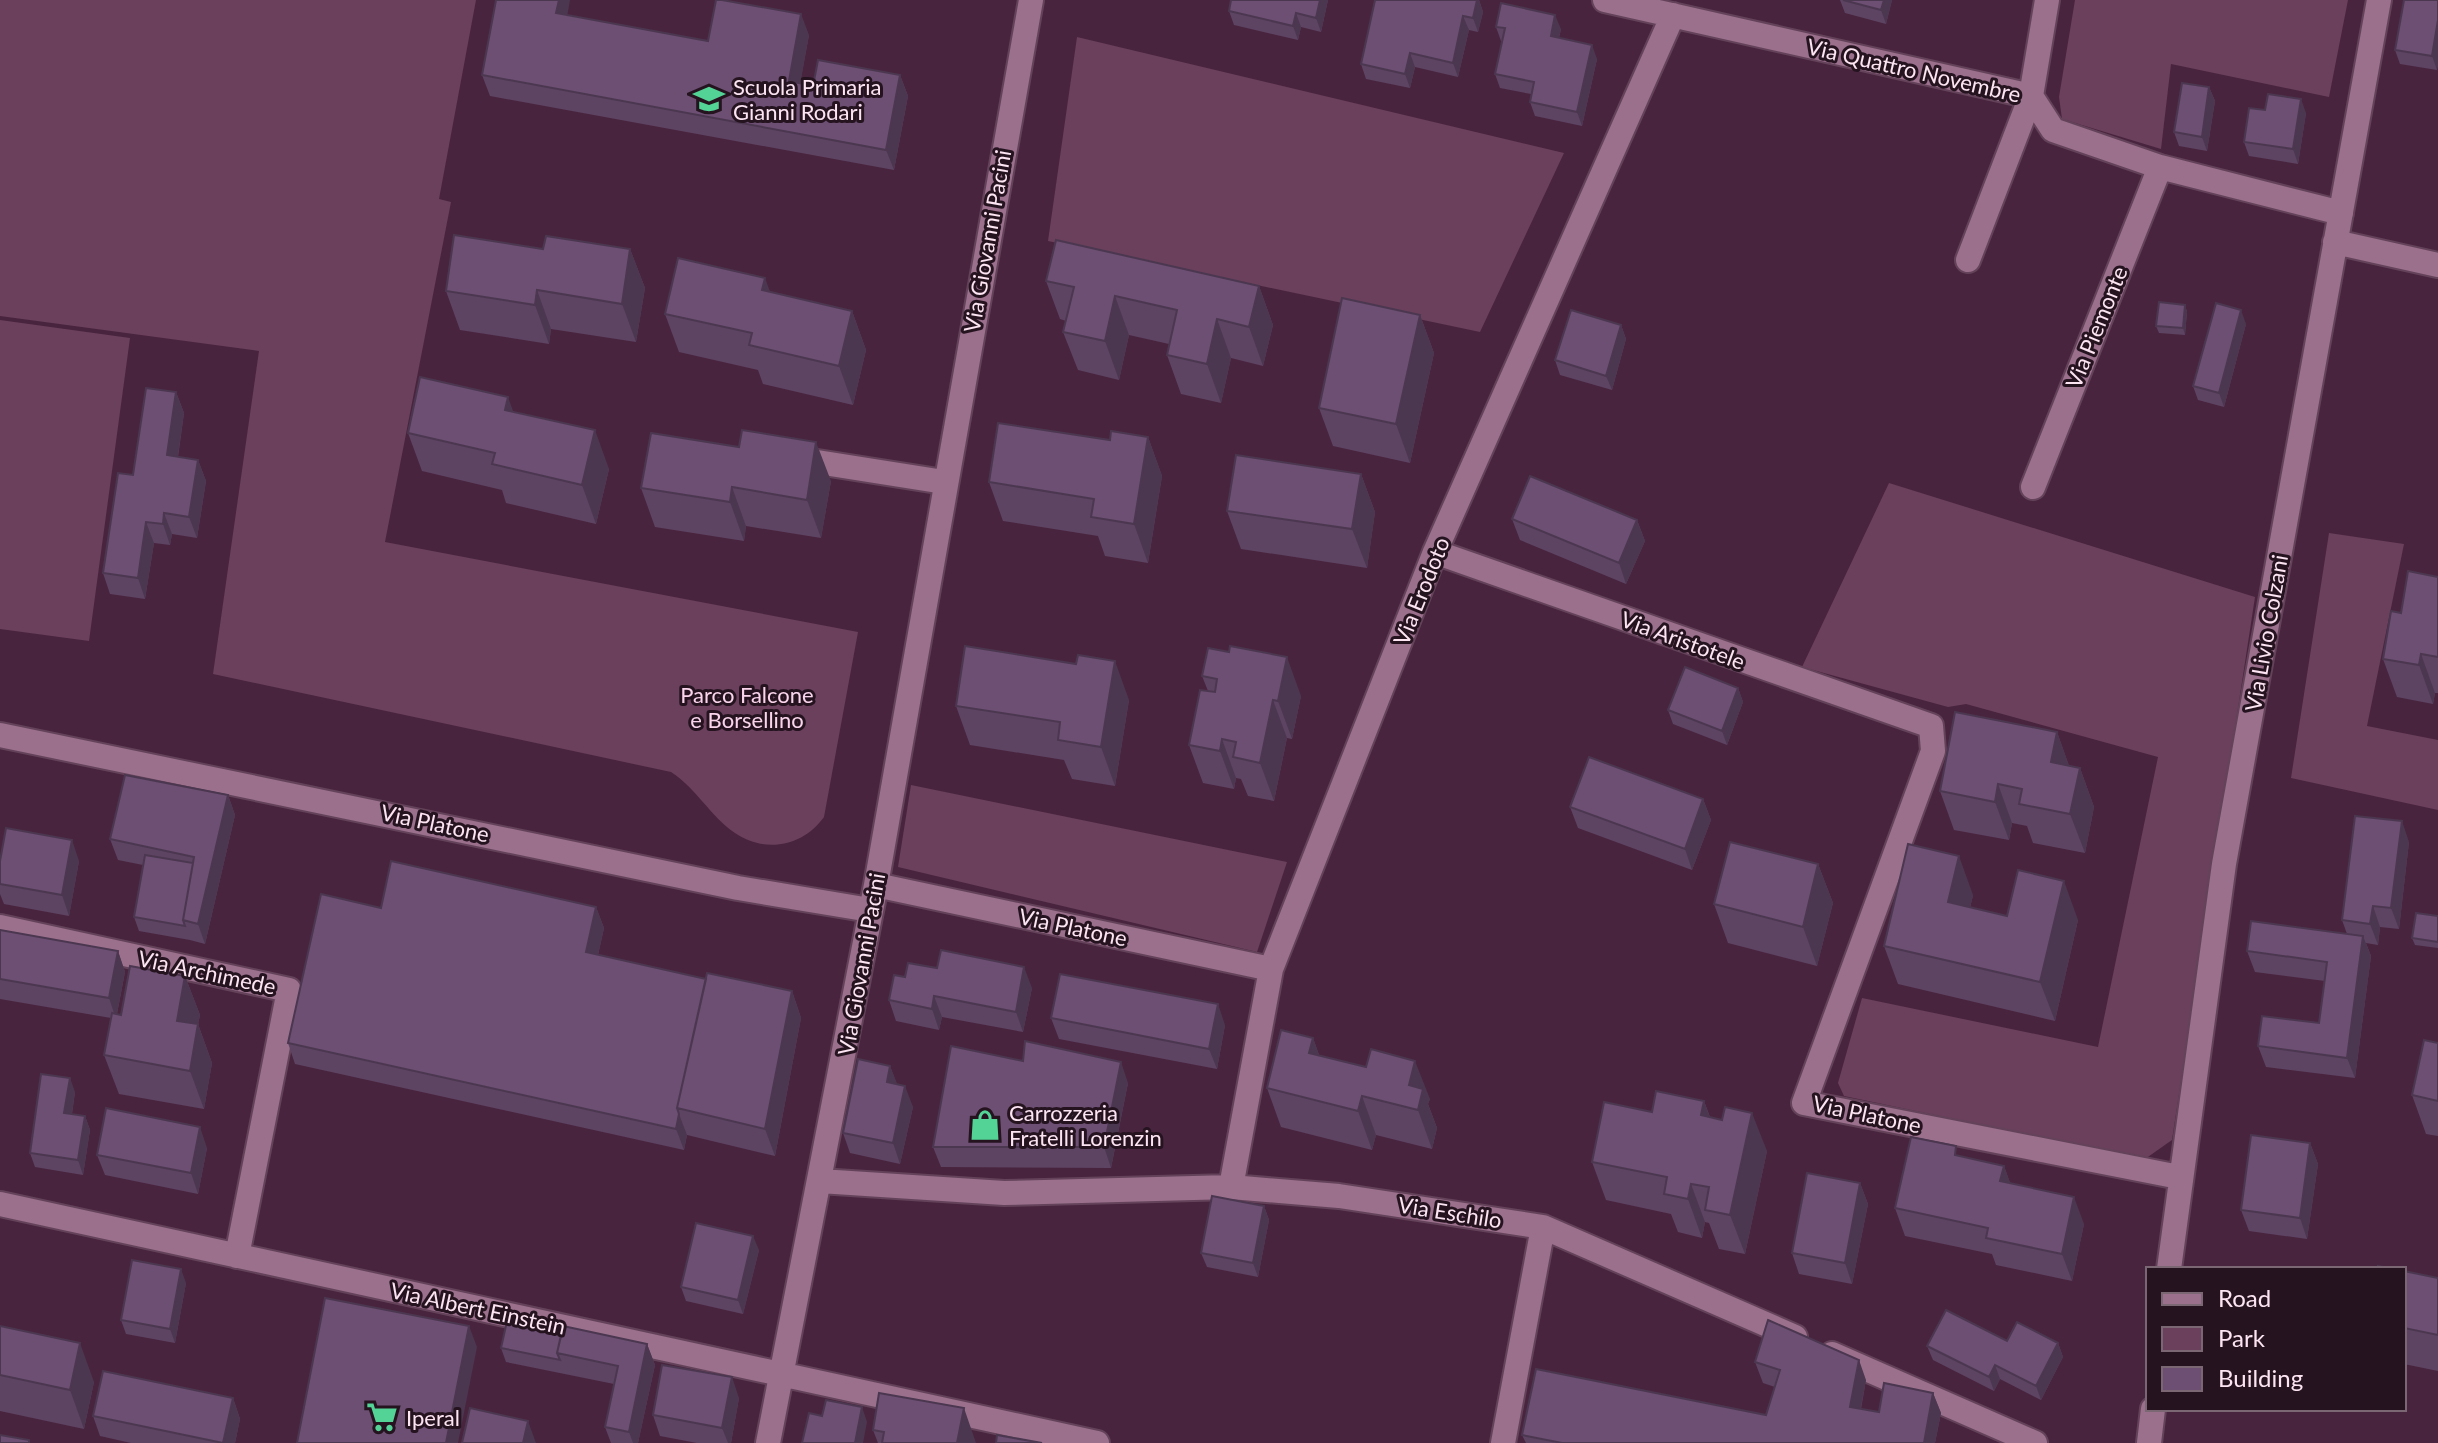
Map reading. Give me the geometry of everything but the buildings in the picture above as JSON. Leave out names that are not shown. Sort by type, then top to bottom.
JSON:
[{"type":"street","name":"Via Giovanni Pacini","points":[[768,1443],[876,885],[944,482],[1031,0]]},
{"type":"street","name":"Via Quattro Novembre","points":[[1605,0],[2031,96],[2053,130],[2160,167],[2341,213]]},
{"type":"street","points":[[1968,260],[2031,96],[2047,0]]},
{"type":"street","name":"Via Livio Colzani","points":[[2169,1267],[2179,1177],[2224,864],[2379,0]]},
{"type":"street","name":"Via Erodoto","points":[[1231,1187],[1271,969],[1435,552],[1673,15]]},
{"type":"street","name":"Via Piemonte","points":[[2033,487],[2160,167]]},
{"type":"street","points":[[2335,242],[2438,265]]},
{"type":"street","points":[[772,454],[944,482]]},
{"type":"street","name":"Via Aristotele","points":[[1435,552],[1931,726]]},
{"type":"street","name":"Via Platone","points":[[1931,726],[1933,751],[1804,1103],[2179,1177]]},
{"type":"street","name":"Via Platone","points":[[0,735],[738,888],[870,910]]},
{"type":"street","name":"Via Platone","points":[[876,885],[1271,969]]},
{"type":"street","name":"Via Archimede","points":[[0,927],[289,990],[237,1256]]},
{"type":"street","name":"Via Eschilo","points":[[820,1181],[1014,1193],[1231,1187],[1339,1196],[1543,1227],[2035,1443]]},
{"type":"street","name":"Via Albert Einstein","points":[[0,1204],[1097,1443]]},
{"type":"street","points":[[1503,1443],[1543,1227]]},
{"type":"street","points":[[2149,1443],[2153,1411]]},
{"type":"green space","name":"Parco Falcone e Borsellino","points":[[0,0],[476,0],[439,199],[451,202],[385,542],[858,632],[824,817],[815,827],[806,835],[783,844],[747,840],[718,819],[671,772],[213,674],[259,351],[0,316]]},
{"type":"green space","points":[[2075,0],[2348,0],[2329,97],[2171,64],[2161,149],[2062,119],[2059,97]]},
{"type":"green space","points":[[1077,37],[1564,153],[1480,332],[1048,241]]},
{"type":"green space","points":[[0,320],[130,338],[89,641],[0,629]]},
{"type":"green space","points":[[1889,483],[2255,597],[2172,1140],[2145,1159],[1844,1096],[1838,1083],[1862,998],[2098,1047],[2158,757],[1966,704],[1948,707],[1802,667]]},
{"type":"green space","points":[[2329,533],[2404,544],[2367,726],[2438,740],[2438,810],[2291,778]]},
{"type":"green space","points":[[911,785],[1287,862],[1257,952],[898,867]]},
{"type":"place","name":"Scuola Primaria Gianni Rodari","points":[[709,99]]},
{"type":"place","name":"Carrozzeria Fratelli Lorenzin","points":[[985,1125]]},
{"type":"place","name":"Iperal","points":[[382,1417]]}]
